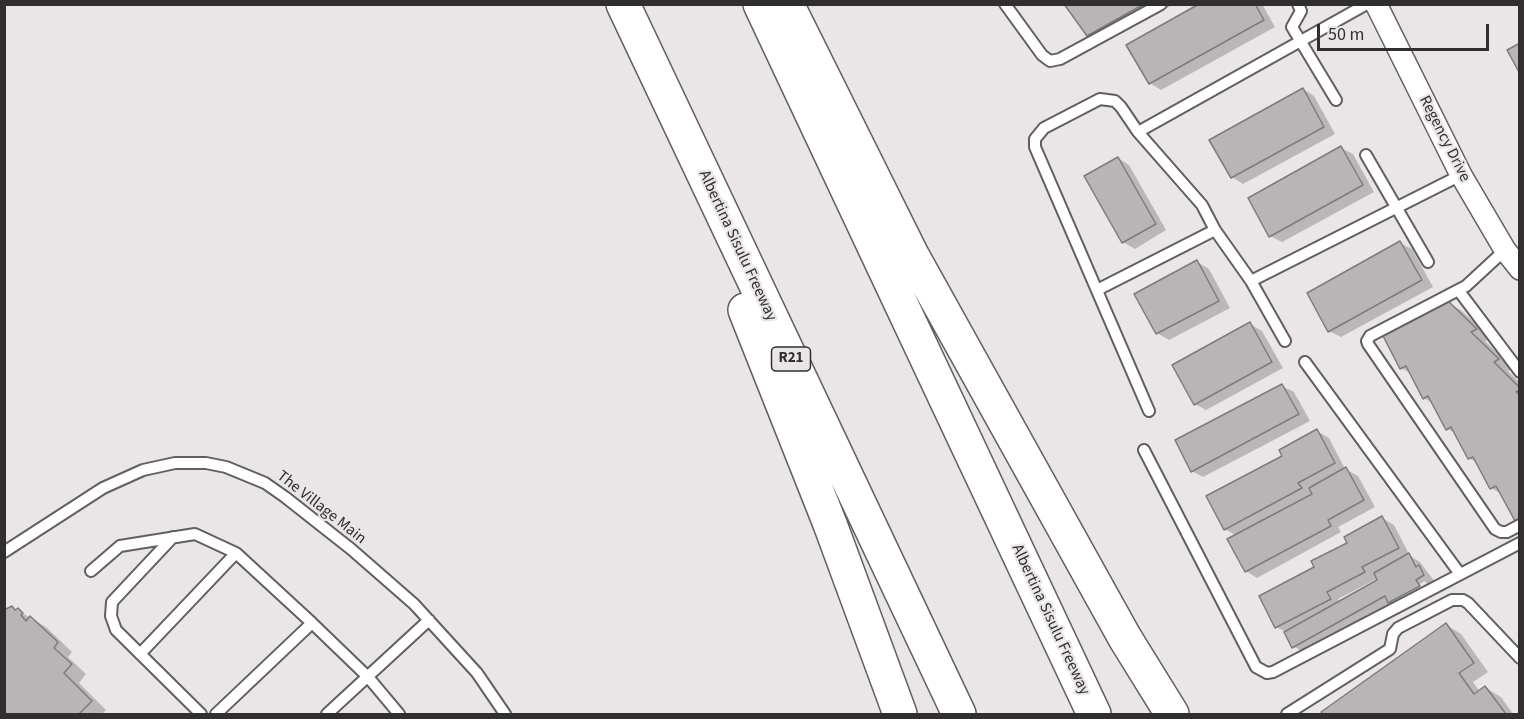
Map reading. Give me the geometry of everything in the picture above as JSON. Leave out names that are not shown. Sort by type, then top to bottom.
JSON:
[{"type":"highway","name":"Albertina Sisulu Freeway","points":[[760,4],[1094,714]]},
{"type":"highway","points":[[787,4],[912,255],[1125,638],[1172,714]]},
{"type":"highway","name":"Albertina Sisulu Freeway","points":[[627,13],[959,714]]},
{"type":"highway","points":[[627,13],[830,524],[900,714]]},
{"type":"street","name":"Regency Drive","points":[[1376,4],[1461,175],[1505,250],[1520,269]]},
{"type":"lane","points":[[1005,4],[1042,55],[1050,61],[1060,59],[1161,4]]},
{"type":"lane","points":[[1298,4],[1301,11],[1292,27],[1336,100]]},
{"type":"lane","points":[[1138,132],[1367,4]]},
{"type":"lane","points":[[1149,411],[1035,147],[1035,139],[1044,129],[1100,99],[1115,101],[1138,132],[1202,205],[1215,230],[1251,281],[1285,341]]},
{"type":"lane","points":[[1366,155],[1428,262]]},
{"type":"lane","points":[[1251,281],[1461,175]]},
{"type":"lane","points":[[1097,290],[1215,230]]},
{"type":"lane","points":[[1505,250],[1459,291],[1370,336],[1368,344],[1495,529],[1507,532],[1520,525]]},
{"type":"lane","points":[[1459,291],[1520,372]]},
{"type":"lane","points":[[1305,362],[1461,574]]},
{"type":"lane","points":[[1144,450],[1256,667],[1267,674],[1520,543]]},
{"type":"lane","name":"The Village Main","points":[[4,552],[103,488],[150,468],[175,463],[217,465],[248,475],[265,483],[285,497],[351,549],[414,604],[477,673],[505,714]]},
{"type":"lane","points":[[91,572],[120,546],[195,534],[236,553],[368,677],[399,714]]},
{"type":"lane","points":[[173,536],[112,602],[111,616],[116,630],[201,714]]},
{"type":"lane","points":[[141,654],[236,553]]},
{"type":"lane","points":[[1287,714],[1390,649],[1393,634],[1398,628],[1452,600],[1463,600],[1468,603],[1520,658]]},
{"type":"lane","points":[[327,714],[429,620]]},
{"type":"lane","points":[[216,714],[312,623]]},
{"type":"building","points":[[1064,4],[1144,4],[1087,36]]},
{"type":"building","points":[[1199,4],[1255,4],[1264,20],[1149,84],[1126,45]]},
{"type":"building","points":[[1520,43],[1520,74],[1507,50]]},
{"type":"building","points":[[1303,88],[1324,127],[1231,178],[1209,140]]},
{"type":"building","points":[[1341,146],[1363,185],[1269,237],[1248,198]]},
{"type":"building","points":[[1118,157],[1156,224],[1122,243],[1084,176]]},
{"type":"building","points":[[1400,241],[1422,280],[1328,332],[1307,293]]},
{"type":"building","points":[[1197,260],[1219,301],[1156,334],[1134,294]]},
{"type":"building","points":[[1447,300],[1477,329],[1471,332],[1499,359],[1494,362],[1520,388],[1516,392],[1520,395],[1520,519],[1515,521],[1496,486],[1490,489],[1473,457],[1468,459],[1451,427],[1446,430],[1428,396],[1423,399],[1406,366],[1400,369],[1382,334]]},
{"type":"building","points":[[1250,322],[1272,362],[1194,405],[1172,365]]},
{"type":"building","points":[[1282,384],[1299,414],[1191,472],[1175,440]]},
{"type":"building","points":[[1317,429],[1335,463],[1298,483],[1302,488],[1224,530],[1206,496],[1282,456],[1279,450]]},
{"type":"building","points":[[1346,467],[1364,500],[1328,520],[1331,526],[1245,572],[1227,539],[1312,494],[1309,488]]},
{"type":"building","points":[[1382,516],[1399,548],[1362,567],[1365,572],[1327,592],[1331,599],[1275,628],[1259,596],[1314,567],[1311,561],[1347,543],[1344,537]]},
{"type":"building","points":[[1409,553],[1416,567],[1419,565],[1424,575],[1416,580],[1420,586],[1388,603],[1385,596],[1292,648],[1284,632],[1377,580],[1374,573]]},
{"type":"building","points":[[12,606],[23,613],[21,615],[26,621],[30,616],[58,642],[54,648],[72,664],[64,673],[92,701],[79,714],[4,714],[4,610]]},
{"type":"building","points":[[1446,623],[1474,663],[1459,673],[1474,694],[1485,686],[1506,714],[1323,714],[1321,712]]}]
